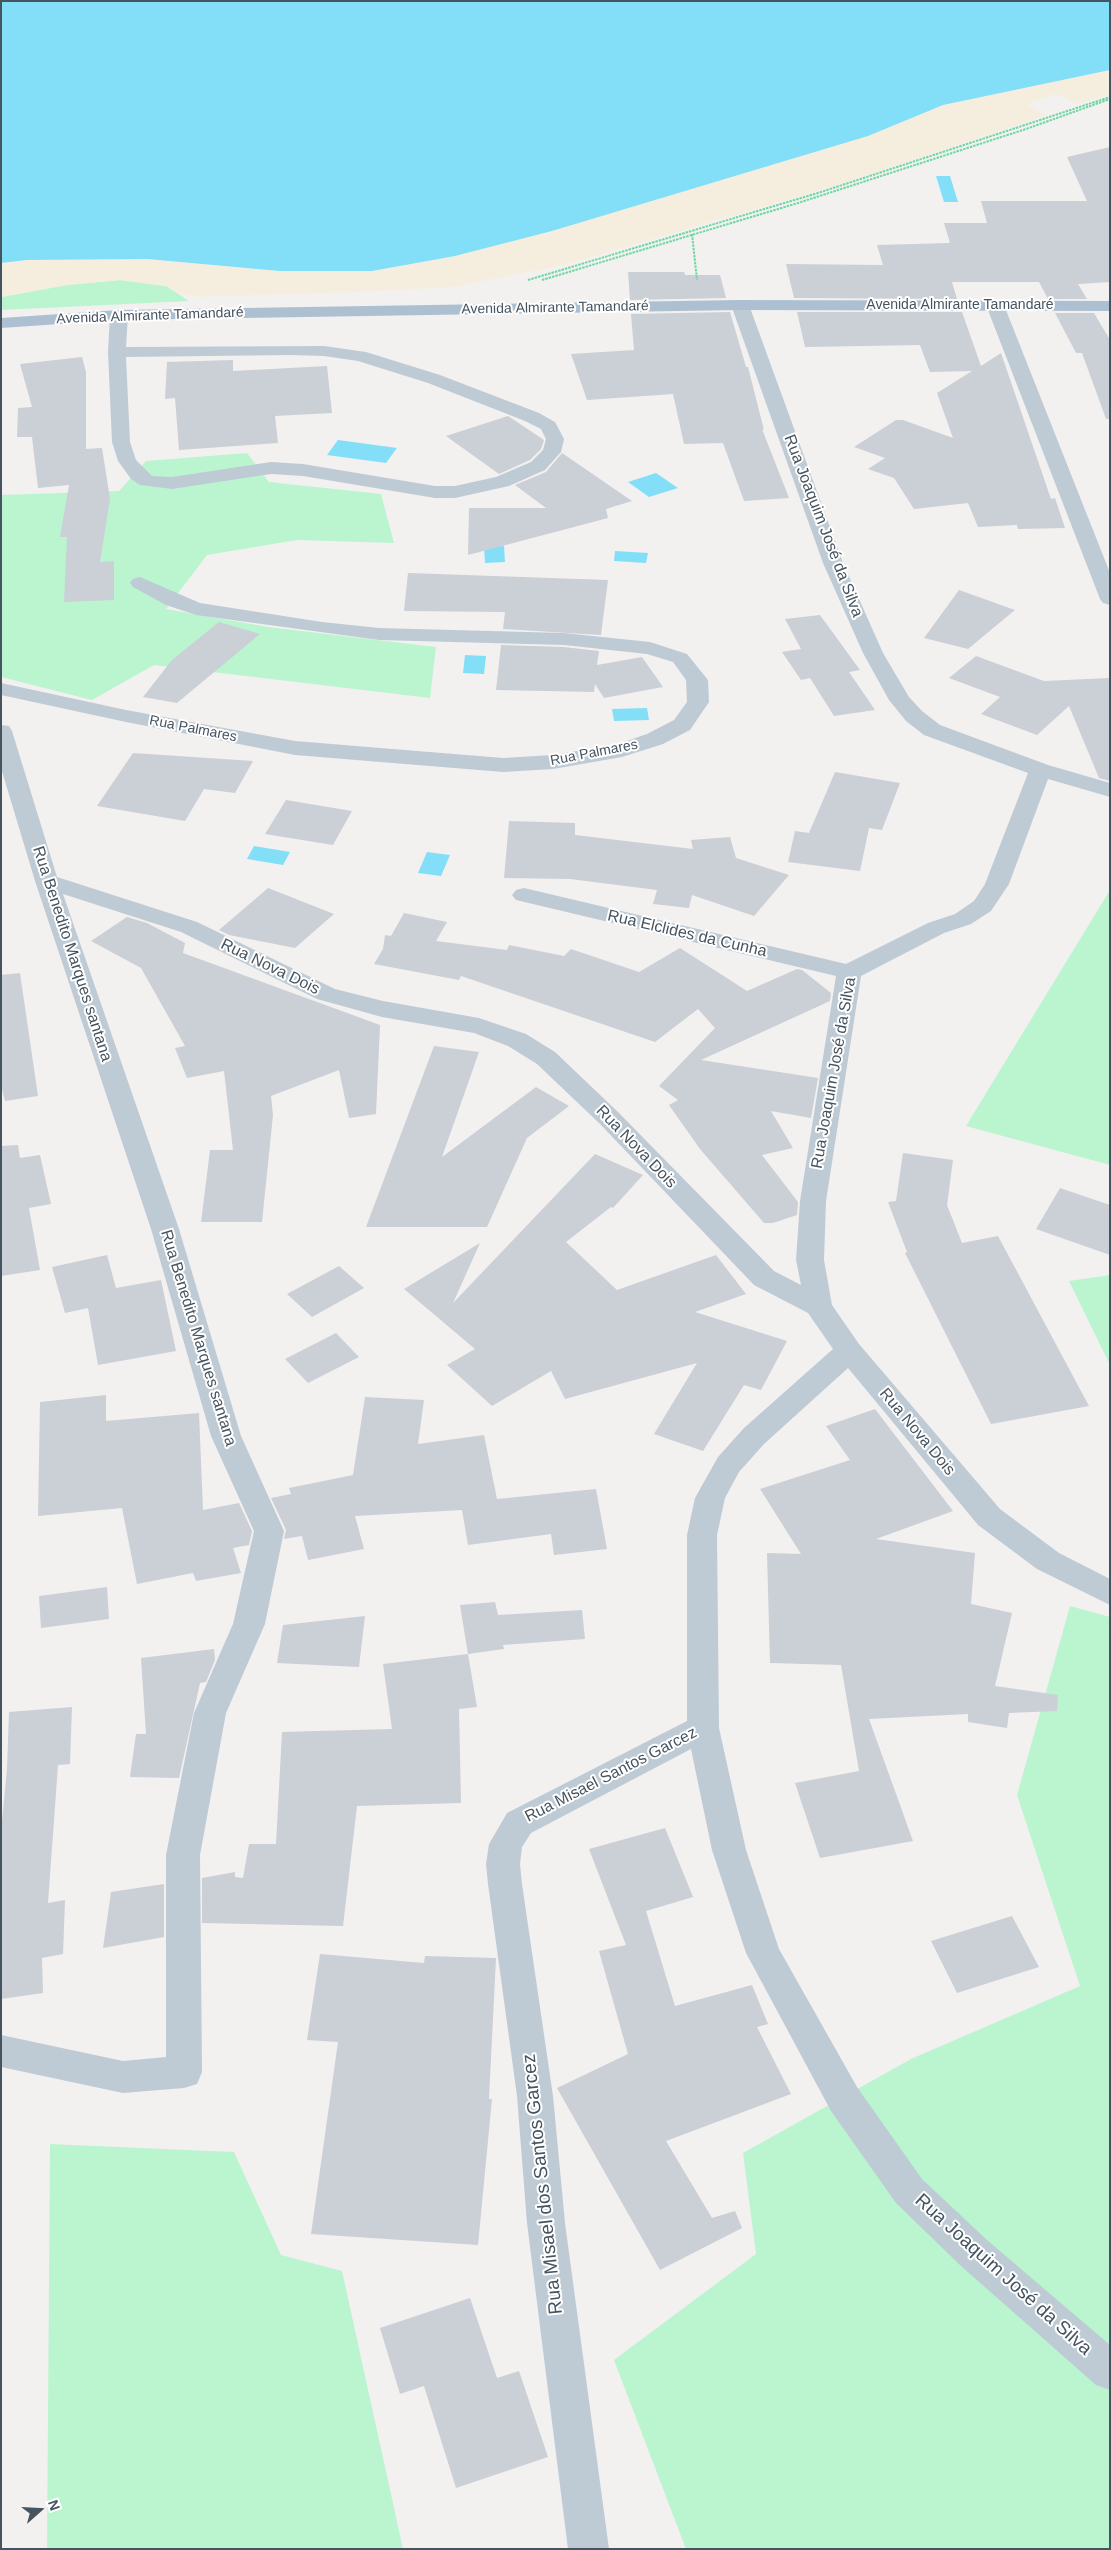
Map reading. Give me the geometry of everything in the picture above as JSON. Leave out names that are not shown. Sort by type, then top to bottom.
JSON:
[{"type":"main road","name":"Avenida Almirante Tamandaré","points":[[1,323],[119,315],[740,305],[1110,306]]},
{"type":"street","name":"Rua Joaquim José da Silva","points":[[740,305],[833,563],[873,653],[900,700],[914,716],[932,730],[1040,770],[997,884],[983,906],[962,919],[936,928],[849,972],[813,1201],[810,1260],[818,1306]]},
{"type":"street","points":[[995,305],[1110,600]]},
{"type":"street","points":[[117,352],[324,350],[360,356],[434,379],[532,417],[548,426],[555,439],[552,452],[538,466],[502,482],[456,492],[435,492],[303,470],[271,468],[172,483],[147,481],[138,475],[127,461],[121,442],[117,352],[119,315]]},
{"type":"street","name":"Rua Palmares","points":[[1,689],[126,716],[295,748],[503,765],[553,762],[622,750],[655,739],[682,725],[698,702],[698,680],[680,658],[650,648],[564,639],[389,634],[322,628],[196,609],[173,601],[140,583]]},
{"type":"street","name":"Rua Benedito Marques santana","points":[[1,731],[47,881],[165,1229],[226,1436],[269,1531],[249,1624],[210,1713],[184,1855],[184,2072],[122,2077],[1,2051]]},
{"type":"street","points":[[1040,770],[1110,790]]},
{"type":"street","name":"Rua Nova Dois","points":[[47,881],[189,928],[326,994],[382,1009],[480,1026],[517,1040],[553,1065],[609,1118],[764,1278],[818,1306],[849,1351],[989,1516],[1048,1561],[1110,1593]]},
{"type":"street","name":"Rua Elclides da Cunha","points":[[524,895],[849,972]]},
{"type":"street","name":"Rua Joaquim José da Silva","points":[[849,1351],[754,1436],[728,1466],[710,1498],[702,1535],[704,1728],[729,1850],[763,1953],[844,2099],[908,2191],[974,2253],[1110,2372]]},
{"type":"street","name":"Rua Misael Santos Garcez","points":[[520,1823],[704,1728]]},
{"type":"street","name":"Rua Misael dos Santos Garcez","points":[[520,1823],[506,1844],[504,1870],[535,2096],[546,2223],[589,2549]]},
{"type":"path","points":[[522,285],[559,276],[1017,132],[1110,98]]},
{"type":"path","points":[[523,281],[692,233]]},
{"type":"path","points":[[692,233],[700,306]]},
{"type":"green space","points":[[120,280],[166,286],[189,301],[1,310],[1,297],[67,285]]},
{"type":"green space","points":[[247,453],[269,482],[381,494],[394,543],[297,540],[207,555],[166,609],[268,627],[436,647],[430,698],[154,665],[92,700],[1,677],[1,495],[119,491],[146,461]]},
{"type":"green space","points":[[1110,890],[1110,1165],[966,1126]]},
{"type":"green space","points":[[1110,1275],[1110,1365],[1069,1281]]},
{"type":"green space","points":[[1070,1606],[1110,1617],[1110,2549],[686,2549],[614,2360],[756,2254],[743,2153],[911,2059],[1080,1986],[1017,1795]]},
{"type":"green space","points":[[50,2144],[234,2152],[281,2255],[342,2271],[403,2549],[47,2549]]},
{"type":"sand","points":[[1110,70],[1110,94],[1077,104],[1056,94],[1026,104],[1047,115],[848,182],[564,265],[454,287],[199,297],[178,293],[166,286],[120,280],[67,285],[1,297],[1,263],[27,260],[147,259],[279,271],[372,271],[456,256],[552,231],[943,105]]},
{"type":"water","points":[[1,1],[1110,1],[1110,70],[943,105],[868,136],[552,231],[455,256],[372,271],[279,271],[147,259],[27,260],[1,263]]},
{"type":"water","points":[[936,176],[950,176],[958,202],[944,202]]},
{"type":"water","points":[[338,440],[397,448],[386,463],[327,455]]},
{"type":"water","points":[[656,473],[678,488],[649,497],[628,482]]},
{"type":"water","points":[[504,546],[505,562],[485,563],[484,547]]},
{"type":"water","points":[[615,551],[648,553],[646,563],[614,561]]},
{"type":"water","points":[[465,655],[486,656],[484,674],[463,673]]},
{"type":"water","points":[[647,708],[649,720],[614,721],[612,709]]},
{"type":"water","points":[[254,846],[290,852],[283,865],[247,859]]},
{"type":"water","points":[[427,852],[450,855],[441,876],[418,873]]},
{"type":"building","points":[[1110,147],[1110,282],[1078,284],[1087,299],[1048,299],[1039,282],[952,282],[957,299],[794,298],[786,264],[883,265],[877,245],[950,243],[944,223],[987,223],[981,201],[1087,201],[1067,157]]},
{"type":"building","points":[[628,272],[684,272],[685,275],[720,275],[726,298],[630,300]]},
{"type":"building","points":[[730,312],[746,367],[748,367],[764,430],[762,429],[789,498],[744,501],[723,443],[684,444],[673,394],[587,400],[571,354],[634,350],[631,314]]},
{"type":"building","points":[[797,312],[962,312],[981,366],[1001,353],[1051,499],[1055,498],[1065,528],[1018,529],[1017,525],[978,527],[968,503],[914,509],[894,478],[868,469],[885,458],[854,447],[896,420],[903,420],[953,438],[937,393],[972,371],[930,372],[920,345],[805,347]]},
{"type":"building","points":[[1055,313],[1094,313],[1110,340],[1110,419],[1106,419],[1082,353],[1076,353]]},
{"type":"building","points":[[82,357],[86,372],[86,449],[102,448],[110,499],[100,562],[114,561],[114,600],[64,602],[67,537],[60,537],[69,485],[38,488],[32,437],[17,437],[18,408],[32,407],[20,364]]},
{"type":"building","points":[[233,360],[233,371],[327,366],[332,413],[275,416],[278,443],[179,450],[175,398],[165,399],[167,362]]},
{"type":"building","points":[[508,416],[544,440],[541,449],[530,460],[499,474],[446,436]]},
{"type":"building","points":[[562,453],[632,501],[606,509],[608,518],[468,555],[469,508],[546,508],[515,485],[546,472]]},
{"type":"building","points":[[408,573],[608,580],[601,635],[503,629],[505,612],[404,611]]},
{"type":"building","points":[[959,590],[1015,610],[968,649],[924,638]]},
{"type":"building","points":[[820,615],[860,670],[849,672],[875,710],[834,716],[810,678],[801,680],[782,652],[801,649],[785,619]]},
{"type":"building","points":[[219,622],[260,634],[177,703],[143,697],[172,660]]},
{"type":"building","points":[[501,645],[564,647],[599,651],[597,665],[642,657],[663,687],[604,698],[595,684],[594,692],[496,690]]},
{"type":"building","points":[[976,656],[1044,681],[1110,678],[1110,781],[1099,778],[1069,706],[1037,735],[981,714],[1000,697],[949,678]]},
{"type":"building","points":[[133,753],[253,761],[235,793],[204,789],[185,821],[97,806]]},
{"type":"building","points":[[835,772],[900,783],[882,830],[869,828],[860,871],[788,862],[795,831],[809,833]]},
{"type":"building","points":[[286,800],[352,811],[333,845],[265,834]]},
{"type":"building","points":[[509,821],[575,823],[575,835],[693,849],[691,840],[730,837],[736,858],[789,875],[754,916],[692,895],[689,908],[653,904],[657,890],[570,879],[504,878]]},
{"type":"building","points":[[268,888],[334,914],[295,948],[229,935],[219,930]]},
{"type":"building","points":[[404,913],[447,922],[436,941],[507,950],[509,945],[564,956],[571,949],[639,972],[680,948],[747,991],[797,969],[802,970],[831,993],[830,1001],[701,1060],[818,1078],[811,1118],[771,1111],[793,1148],[762,1155],[798,1202],[797,1215],[773,1223],[764,1223],[700,1149],[669,1105],[678,1100],[659,1086],[715,1028],[698,1009],[655,1042],[461,976],[459,980],[374,964],[383,949],[385,935],[391,936]]},
{"type":"building","points":[[127,917],[147,923],[185,943],[183,953],[380,1025],[376,1114],[349,1118],[339,1070],[271,1096],[273,1115],[262,1222],[201,1222],[210,1150],[233,1150],[224,1071],[187,1078],[175,1048],[185,1046],[141,968],[91,941]]},
{"type":"building","points":[[20,973],[38,1096],[5,1101],[1,1085],[1,975]]},
{"type":"building","points":[[434,1046],[479,1052],[442,1157],[536,1087],[569,1106],[527,1138],[487,1227],[366,1227]]},
{"type":"building","points":[[18,1145],[20,1158],[40,1155],[51,1204],[29,1208],[40,1270],[1,1276],[1,1146]]},
{"type":"building","points":[[903,1153],[953,1160],[947,1205],[962,1243],[998,1236],[1089,1406],[991,1424],[905,1253],[907,1252],[888,1202],[896,1201]]},
{"type":"building","points":[[595,1154],[643,1175],[613,1208],[611,1207],[566,1242],[617,1290],[716,1255],[746,1294],[695,1312],[787,1341],[761,1390],[744,1385],[703,1451],[654,1434],[697,1363],[565,1399],[551,1371],[492,1406],[447,1365],[475,1349],[404,1289],[480,1243],[453,1303]]},
{"type":"building","points":[[1060,1188],[1110,1205],[1110,1255],[1036,1229]]},
{"type":"building","points":[[107,1255],[116,1288],[161,1280],[176,1351],[98,1365],[88,1308],[65,1313],[52,1267]]},
{"type":"building","points":[[339,1266],[364,1288],[312,1317],[287,1294]]},
{"type":"building","points":[[336,1333],[359,1357],[308,1383],[285,1359]]},
{"type":"building","points":[[106,1395],[106,1421],[199,1413],[203,1510],[239,1503],[252,1531],[249,1545],[233,1548],[241,1573],[196,1581],[193,1573],[137,1584],[122,1508],[38,1516],[40,1402]]},
{"type":"building","points":[[365,1397],[424,1400],[418,1444],[484,1435],[497,1499],[596,1489],[607,1549],[554,1555],[551,1534],[468,1545],[462,1510],[355,1516],[364,1549],[308,1560],[302,1536],[284,1539],[286,1530],[271,1498],[291,1494],[289,1488],[353,1475]]},
{"type":"building","points":[[875,1409],[953,1511],[876,1539],[975,1553],[971,1604],[1012,1613],[995,1686],[1058,1695],[1057,1711],[1009,1713],[1007,1728],[968,1722],[968,1714],[869,1719],[913,1841],[820,1858],[795,1783],[859,1771],[841,1665],[770,1663],[767,1553],[801,1554],[760,1489],[850,1460],[826,1426]]},
{"type":"building","points":[[107,1587],[109,1619],[41,1628],[39,1596]]},
{"type":"building","points":[[495,1602],[498,1615],[582,1610],[585,1639],[503,1645],[504,1649],[468,1654],[460,1605]]},
{"type":"building","points":[[365,1616],[359,1667],[277,1663],[283,1625]]},
{"type":"building","points":[[214,1649],[215,1660],[206,1682],[200,1683],[179,1778],[130,1777],[136,1734],[146,1734],[141,1658]]},
{"type":"building","points":[[468,1654],[477,1707],[459,1709],[461,1803],[357,1806],[343,1926],[202,1923],[202,1878],[235,1872],[235,1877],[243,1878],[249,1844],[276,1844],[282,1732],[392,1729],[383,1664]]},
{"type":"building","points":[[72,1707],[70,1764],[58,1765],[48,1903],[65,1900],[63,1954],[42,1958],[43,1993],[1,1999],[1,1831],[7,1769],[9,1712]]},
{"type":"building","points":[[665,1828],[693,1897],[646,1911],[675,2006],[752,1985],[768,2024],[757,2027],[791,2094],[666,2141],[712,2218],[735,2211],[742,2228],[660,2270],[557,2088],[628,2054],[599,1951],[626,1945],[589,1849]]},
{"type":"building","points":[[164,1884],[164,1937],[103,1948],[111,1892]]},
{"type":"building","points":[[1012,1916],[1039,1967],[957,1993],[931,1941]]},
{"type":"building","points":[[320,1954],[424,1963],[425,1956],[496,1958],[489,2099],[492,2099],[478,2245],[311,2234],[338,2042],[307,2040]]},
{"type":"building","points":[[470,2298],[497,2378],[519,2371],[548,2457],[456,2488],[424,2386],[400,2394],[380,2328]]}]
